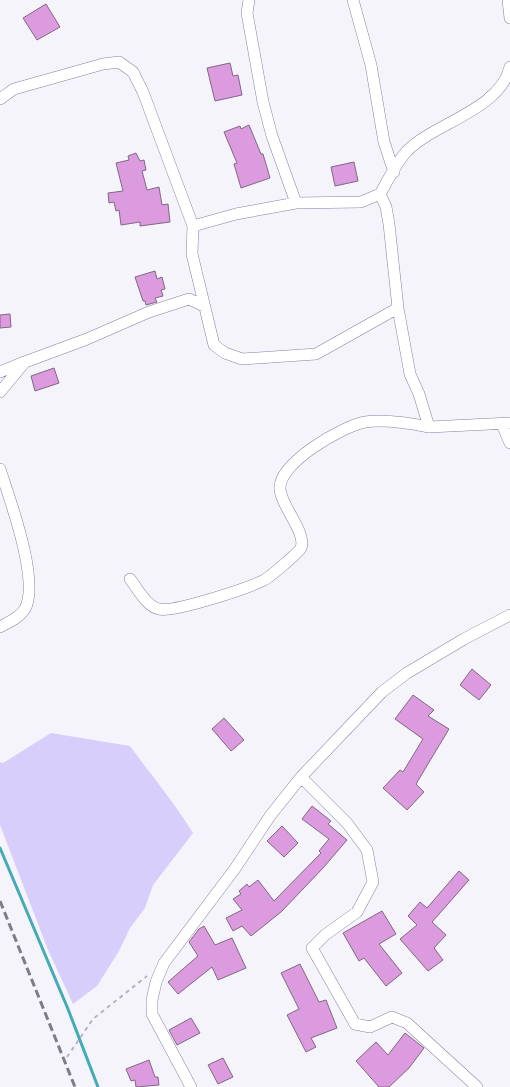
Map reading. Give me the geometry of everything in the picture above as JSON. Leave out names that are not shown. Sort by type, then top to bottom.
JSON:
[{"type":"street","points":[[249,0],[247,13],[263,102],[272,136],[296,203]]},
{"type":"street","points":[[353,0],[371,65],[384,142],[394,172]]},
{"type":"street","points":[[508,0],[510,18]]},
{"type":"street","points":[[0,99],[14,88],[103,64],[119,62],[132,72],[143,92],[193,226],[192,254],[204,306],[214,345],[225,353],[242,359],[316,354],[398,308]]},
{"type":"street","points":[[193,226],[236,214],[296,203],[361,202],[380,194],[407,152],[421,140],[484,102],[503,84],[510,68]]},
{"type":"street","points":[[380,194],[386,208],[389,224],[398,308],[410,374],[419,394],[429,427]]},
{"type":"street","points":[[0,372],[87,339],[148,312],[189,298],[204,306]]},
{"type":"street","points":[[0,392],[25,362]]},
{"type":"street","points":[[130,579],[148,603],[159,609],[183,606],[227,595],[265,580],[301,549],[302,541],[300,534],[283,502],[280,488],[281,478],[294,462],[346,428],[366,422],[401,422],[429,427],[506,423],[510,444]]},
{"type":"street","points":[[0,469],[20,534],[28,569],[28,599],[24,609],[16,619],[0,627]]},
{"type":"street","points":[[191,1087],[152,1014],[152,1000],[156,982],[164,963],[234,870],[270,816],[301,777],[382,692],[406,673],[510,615]]},
{"type":"street","points":[[301,777],[347,823],[367,850],[374,882],[357,912],[325,934],[312,948],[319,961],[356,1024],[370,1027],[392,1016],[407,1023],[477,1087]]},
{"type":"path","points":[[67,1057],[93,1019],[164,963]]},
{"type":"shaded area","points":[[51,733],[130,746],[193,833],[153,885],[145,908],[130,928],[119,951],[97,986],[73,1004],[48,950],[0,825],[0,762],[3,763]]},
{"type":"building","points":[[46,4],[60,27],[37,40],[23,18]]},
{"type":"building","points":[[230,63],[233,76],[238,75],[242,95],[215,101],[207,68]]},
{"type":"building","points":[[249,125],[261,154],[263,154],[270,178],[241,188],[234,164],[237,163],[224,132],[240,126],[241,129]]},
{"type":"building","points":[[136,153],[140,161],[144,160],[146,170],[142,171],[147,190],[159,187],[162,205],[168,204],[170,222],[140,226],[140,222],[121,225],[119,210],[116,211],[114,202],[109,203],[108,193],[123,191],[116,163],[129,160],[128,156]]},
{"type":"building","points":[[354,162],[358,181],[335,186],[331,167]]},
{"type":"building","points":[[155,271],[157,279],[162,277],[165,289],[161,290],[163,296],[155,298],[157,302],[146,305],[135,277]]},
{"type":"building","points":[[10,314],[11,327],[0,328],[0,315]]},
{"type":"building","points":[[54,368],[59,383],[35,391],[31,376]]},
{"type":"building","points":[[472,669],[491,685],[479,700],[460,685]]},
{"type":"building","points":[[413,695],[434,710],[428,716],[449,729],[416,784],[424,792],[407,810],[383,788],[400,770],[403,772],[423,739],[395,719]]},
{"type":"building","points":[[224,718],[244,740],[231,751],[212,729]]},
{"type":"building","points":[[312,806],[331,821],[328,824],[347,840],[281,912],[251,936],[242,926],[233,931],[226,918],[242,910],[233,899],[241,894],[239,891],[247,884],[249,887],[258,880],[274,901],[321,853],[319,851],[329,839],[302,819]]},
{"type":"building","points":[[282,826],[298,843],[284,857],[267,841]]},
{"type":"building","points":[[459,871],[469,880],[432,922],[446,935],[434,948],[443,960],[428,971],[400,939],[417,925],[408,916],[420,902],[427,908]]},
{"type":"building","points":[[382,911],[396,934],[379,944],[402,973],[386,986],[364,958],[359,961],[343,933]]},
{"type":"building","points":[[204,926],[215,945],[232,938],[246,968],[218,980],[212,967],[178,994],[168,982],[198,956],[189,942],[199,929]]},
{"type":"building","points":[[300,964],[319,1002],[326,1000],[337,1028],[311,1038],[316,1047],[306,1052],[287,1015],[299,1009],[281,973]]},
{"type":"building","points":[[191,1018],[200,1033],[177,1045],[169,1030]]},
{"type":"building","points":[[405,1033],[424,1048],[409,1068],[389,1087],[379,1087],[356,1061],[376,1042],[388,1055]]},
{"type":"building","points":[[223,1058],[233,1077],[218,1084],[208,1065]]},
{"type":"building","points":[[149,1060],[155,1077],[158,1077],[159,1085],[136,1087],[135,1080],[131,1081],[126,1069]]},
{"type":"waterway","points":[[0,848],[68,1009],[98,1087]]},
{"type":"railway","points":[[0,901],[75,1087]]}]
